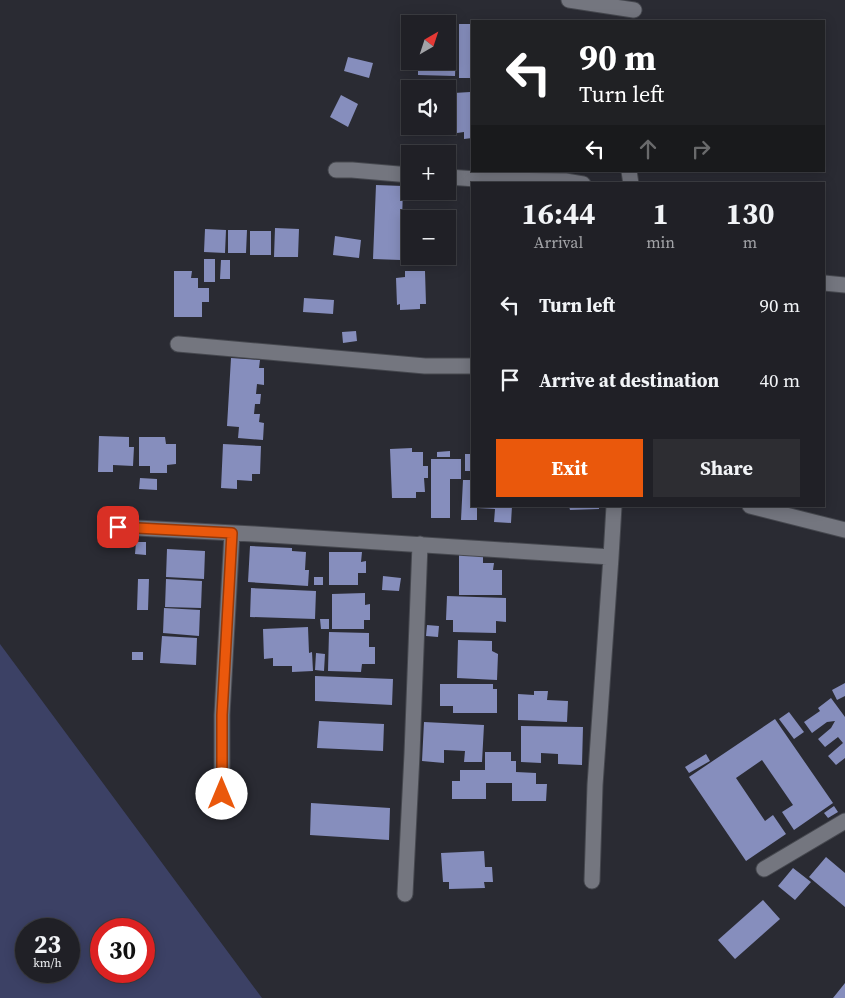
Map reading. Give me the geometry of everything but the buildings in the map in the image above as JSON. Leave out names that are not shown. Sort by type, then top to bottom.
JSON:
[{"type":"street","points":[[569,0],[635,10]]},
{"type":"street","points":[[336,170],[401,174]]},
{"type":"street","points":[[456,178],[571,182]]},
{"type":"street","points":[[825,283],[845,285]]},
{"type":"street","points":[[178,344],[425,366],[471,366]]},
{"type":"street","points":[[592,882],[595,785],[614,507]]},
{"type":"street","points":[[754,507],[845,530]]},
{"type":"street","points":[[118,527],[611,557]]},
{"type":"street","points":[[222,794],[222,715],[232,533]]},
{"type":"street","points":[[405,894],[420,544]]},
{"type":"street","points":[[764,869],[845,821]]},
{"type":"shaded area","points":[[0,644],[262,998],[0,998]]},
{"type":"route","points":[[118,527],[232,533],[222,715],[222,794]]}]
